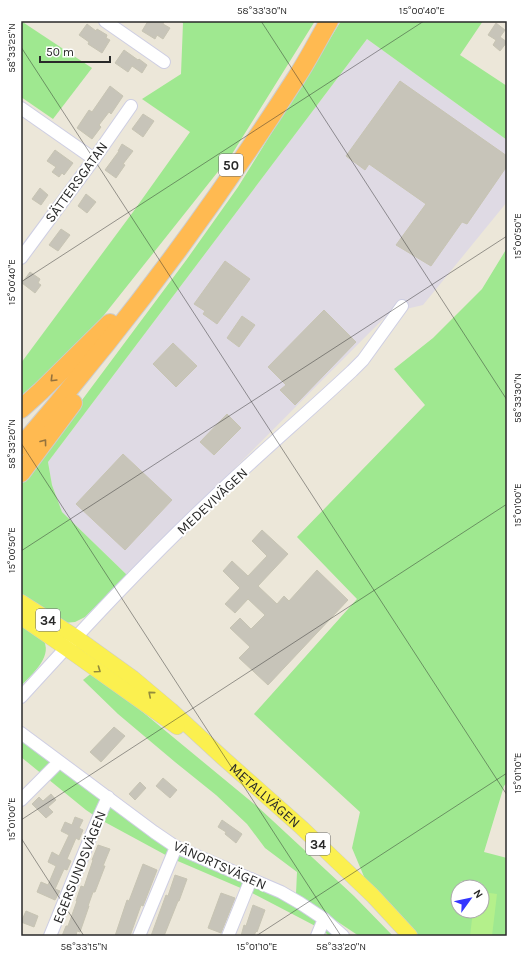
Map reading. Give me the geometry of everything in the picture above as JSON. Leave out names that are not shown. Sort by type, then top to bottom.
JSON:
[{"type":"highway","name":"50","points":[[21,446],[45,420],[133,305],[239,155],[322,21]]},
{"type":"highway","name":"50","points":[[21,436],[41,416],[190,234],[244,158],[296,77],[329,21]]},
{"type":"highway","points":[[21,409],[133,305]]},
{"type":"highway","points":[[21,473],[82,391],[133,305]]},
{"type":"main road","name":"METALLVÄGEN","points":[[21,602],[71,643]]},
{"type":"main road","name":"METALLVÄGEN","points":[[21,618],[71,643],[138,683],[171,710],[222,758],[313,839],[373,896],[410,936]]},
{"type":"street","points":[[105,21],[164,62]]},
{"type":"street","name":"SÄTTERSGATAN","points":[[21,258],[131,106]]},
{"type":"street","points":[[21,108],[94,159]]},
{"type":"street","name":"MEDEVIVÄGEN","points":[[21,697],[126,584],[213,498],[363,360],[402,306]]},
{"type":"street","name":"VÄNORTSVÄGEN","points":[[21,733],[176,847],[280,892],[324,919],[343,936]]},
{"type":"street","points":[[21,800],[59,762]]},
{"type":"street","name":"EGERSUNDSVÄGEN","points":[[50,936],[108,798]]},
{"type":"street","points":[[139,936],[176,847]]},
{"type":"street","points":[[228,936],[251,879]]},
{"type":"street","points":[[317,936],[324,919]]},
{"type":"shaded area","points":[[367,39],[507,140],[507,202],[423,305],[389,313],[127,575],[62,512],[52,485],[48,462]]},
{"type":"green space","points":[[21,21],[92,68],[53,119],[21,97]]},
{"type":"green space","points":[[180,21],[315,21],[232,154],[81,344],[21,401],[21,363],[133,212],[190,132],[142,99],[181,74],[183,23]]},
{"type":"green space","points":[[341,21],[483,21],[460,55],[507,86],[507,140],[367,39],[48,462],[52,485],[62,512],[127,575],[85,617],[75,622],[64,623],[21,597],[21,482],[187,259],[238,187]]},
{"type":"green space","points":[[507,248],[507,782],[504,786],[484,852],[507,858],[507,936],[418,936],[365,879],[352,848],[360,812],[254,714],[357,599],[297,537],[425,405],[394,369],[433,338],[482,289]]},
{"type":"green space","points":[[21,622],[42,638],[46,651],[36,670],[21,686]]},
{"type":"green space","points":[[93,672],[259,808],[354,896],[393,936],[359,936],[296,894],[297,872],[265,848],[247,824],[216,795],[118,714],[83,680]]},
{"type":"green space","points":[[21,738],[179,845],[257,878],[348,936],[329,936],[323,930],[250,892],[173,859],[101,820],[86,810],[21,757]]},
{"type":"green space","points":[[490,893],[497,894],[492,936],[470,936],[472,919],[490,919]]},
{"type":"building","points":[[148,21],[164,21],[163,24],[170,28],[163,39],[157,35],[155,39],[142,31]]},
{"type":"building","points":[[496,23],[505,30],[500,37],[507,42],[500,51],[493,45],[496,40],[488,35]]},
{"type":"building","points":[[87,24],[96,31],[97,29],[107,35],[106,38],[110,40],[102,53],[88,44],[89,42],[79,35]]},
{"type":"building","points":[[124,50],[147,65],[142,73],[132,66],[128,72],[115,63]]},
{"type":"building","points":[[400,81],[507,156],[507,166],[467,224],[462,222],[431,266],[396,245],[426,204],[369,164],[365,170],[346,156]]},
{"type":"building","points":[[110,86],[123,96],[111,114],[109,112],[99,125],[101,127],[92,139],[77,128],[89,110],[92,112]]},
{"type":"building","points":[[143,114],[154,121],[143,137],[132,129]]},
{"type":"building","points":[[122,144],[133,151],[123,164],[125,165],[116,178],[105,170],[119,151]]},
{"type":"building","points":[[55,150],[73,163],[64,175],[62,173],[59,177],[52,172],[56,167],[47,161]]},
{"type":"building","points":[[40,188],[48,195],[41,205],[32,199]]},
{"type":"building","points":[[86,194],[96,202],[87,213],[78,206]]},
{"type":"building","points":[[61,229],[70,235],[58,251],[49,245]]},
{"type":"building","points":[[225,261],[250,279],[217,324],[203,314],[205,311],[194,304]]},
{"type":"building","points":[[30,272],[40,279],[38,283],[41,285],[35,293],[22,283]]},
{"type":"building","points":[[324,310],[356,342],[295,405],[280,390],[286,385],[268,367]]},
{"type":"building","points":[[242,316],[255,325],[239,347],[227,338]]},
{"type":"building","points":[[173,343],[197,366],[176,387],[153,364]]},
{"type":"building","points":[[227,414],[241,428],[214,455],[200,442]]},
{"type":"building","points":[[123,454],[172,500],[125,550],[76,504]]},
{"type":"building","points":[[262,530],[288,554],[258,586],[277,604],[284,596],[289,601],[317,570],[348,600],[268,685],[239,658],[250,647],[230,628],[240,618],[251,629],[265,615],[248,599],[235,613],[225,604],[240,588],[223,571],[232,561],[248,576],[267,556],[252,541]]},
{"type":"building","points":[[114,727],[125,736],[101,762],[90,752]]},
{"type":"building","points":[[163,778],[177,790],[170,798],[156,786]]},
{"type":"building","points":[[140,782],[146,788],[135,800],[129,794]]},
{"type":"building","points":[[51,794],[56,800],[48,807],[53,812],[46,818],[32,804],[39,797],[43,801]]},
{"type":"building","points":[[75,817],[83,820],[79,828],[83,830],[79,840],[76,838],[67,859],[71,861],[67,870],[64,869],[55,889],[60,891],[55,900],[37,892],[41,882],[48,885],[56,866],[48,862],[52,852],[59,856],[69,835],[61,831],[65,822],[72,825]]},
{"type":"building","points":[[222,820],[242,834],[236,843],[225,834],[226,832],[218,827]]},
{"type":"building","points":[[98,845],[110,849],[95,892],[93,892],[80,932],[77,931],[76,936],[62,936],[66,926],[68,926],[81,886],[84,887]]},
{"type":"building","points":[[143,864],[157,870],[143,906],[141,905],[130,936],[115,936],[127,900],[129,901]]},
{"type":"building","points":[[175,875],[187,879],[179,901],[164,936],[151,936],[166,895],[168,896]]},
{"type":"building","points":[[221,893],[235,898],[221,933],[208,928]]},
{"type":"building","points":[[253,905],[265,910],[257,932],[256,931],[254,936],[241,936],[244,925],[246,926]]},
{"type":"building","points":[[26,911],[38,916],[34,927],[21,922]]}]
